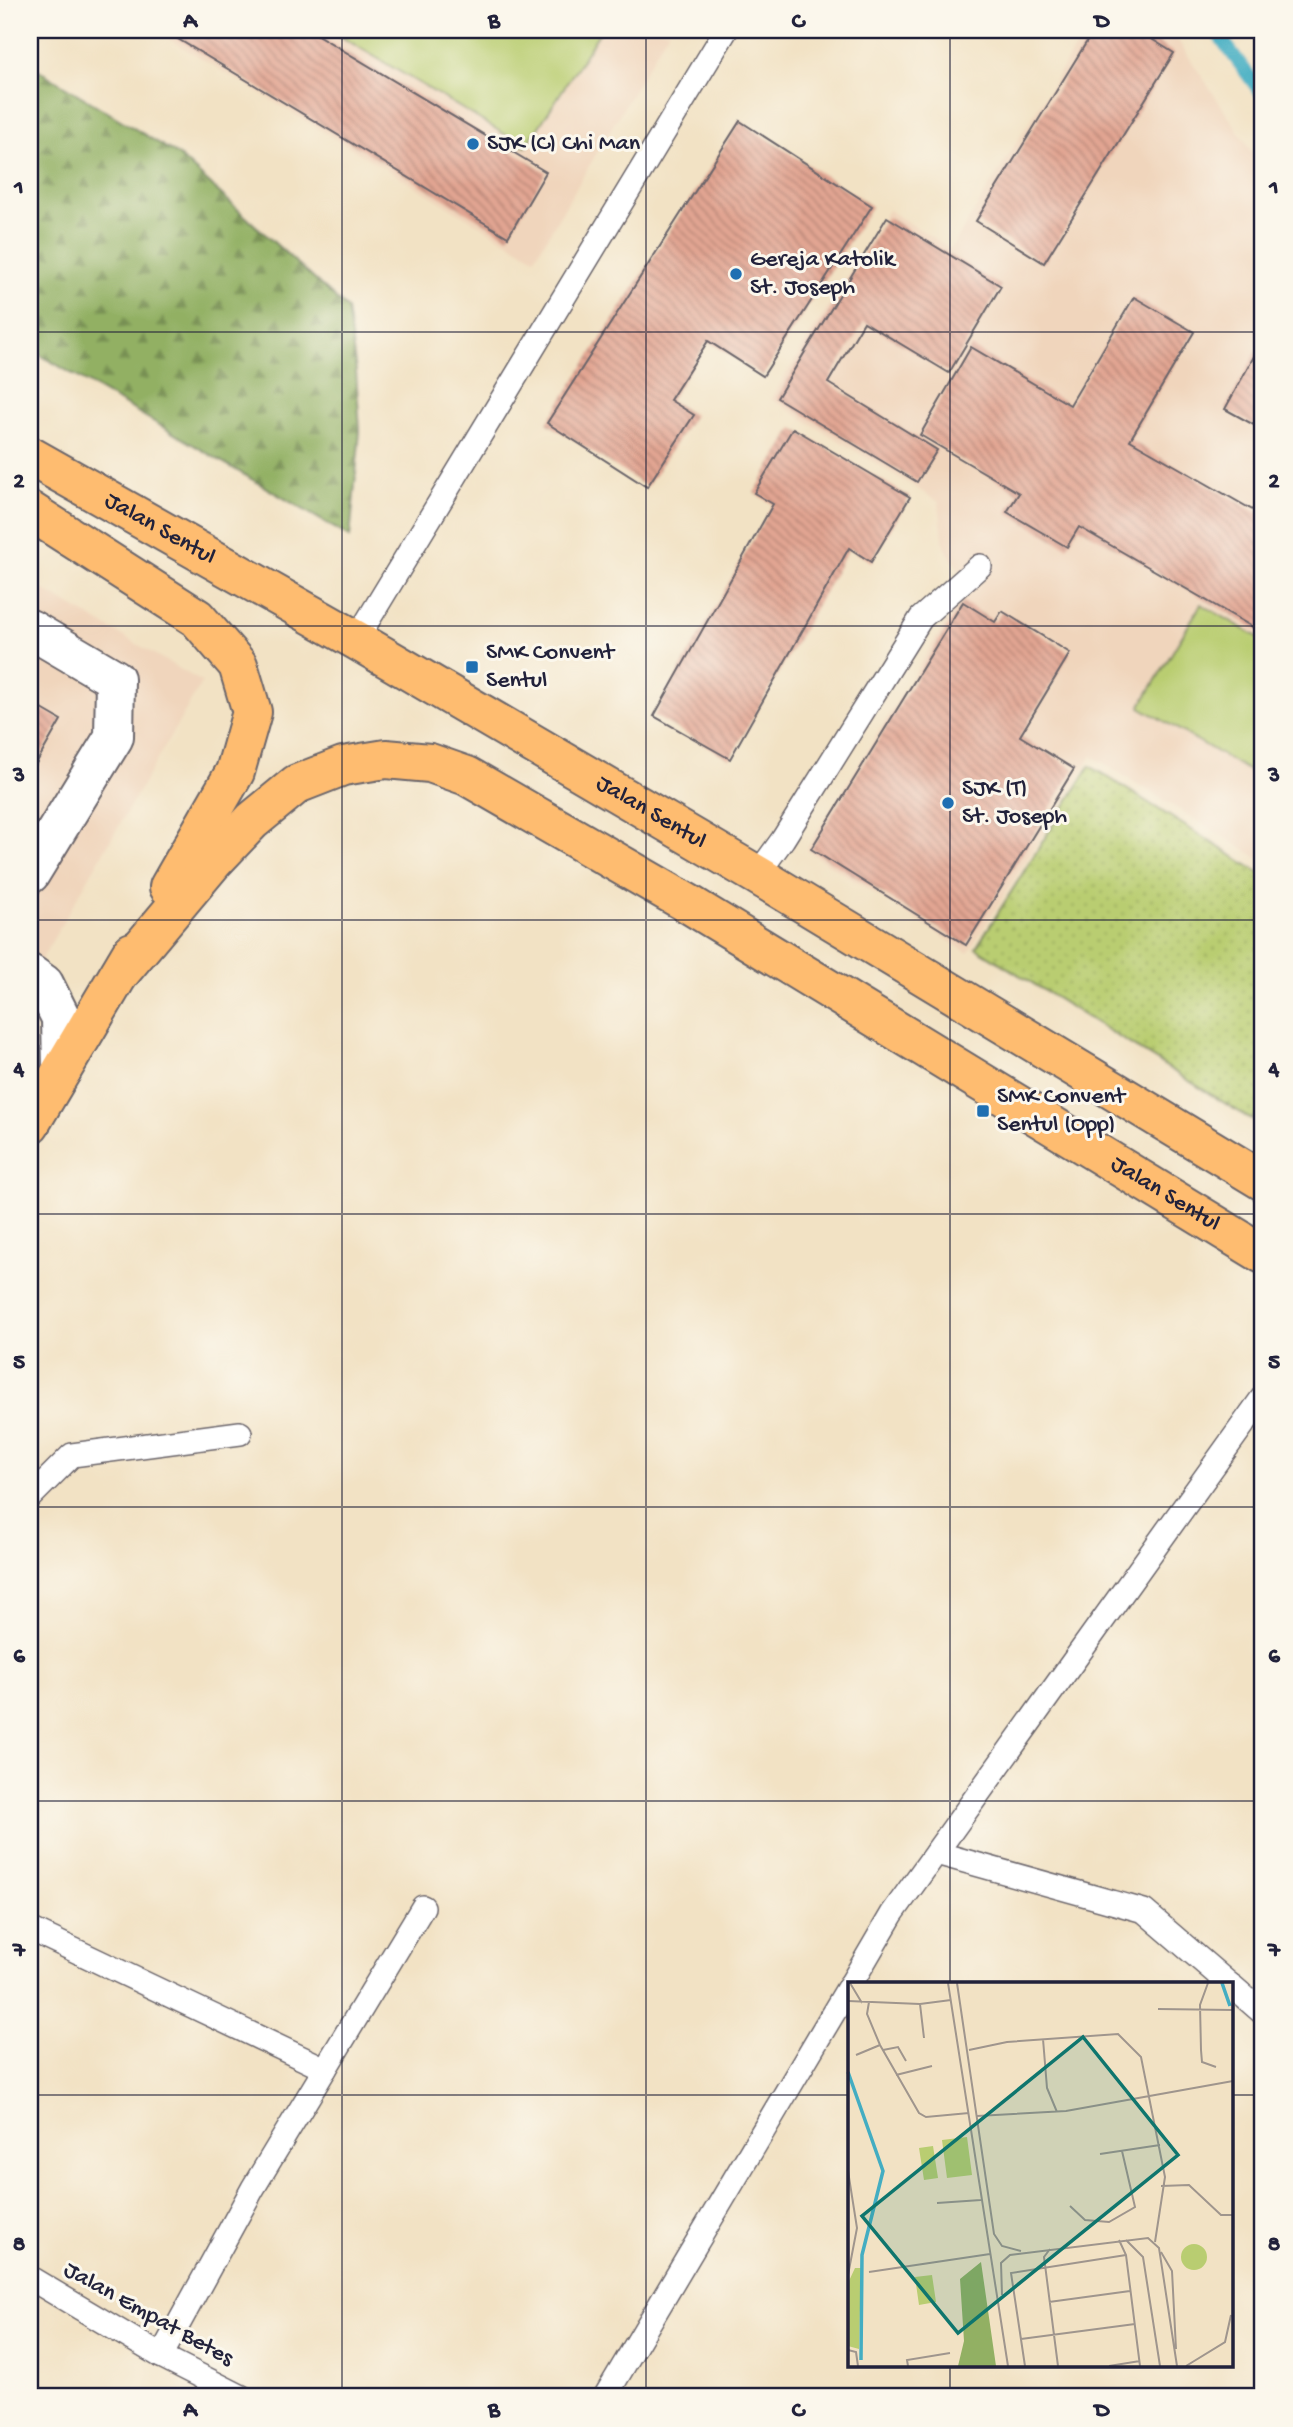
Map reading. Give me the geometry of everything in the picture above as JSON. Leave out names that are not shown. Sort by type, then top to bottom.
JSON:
[{"type":"main road","name":"Jalan Sentul","points":[[30,456],[356,640],[757,875],[1263,1181]]},
{"type":"main road","points":[[30,511],[197,618],[238,665],[252,712],[236,772],[30,1124]]},
{"type":"main road","name":"Jalan Sentul","points":[[120,973],[213,862],[253,821],[297,784],[354,764],[386,759],[430,763],[467,776],[689,904],[1263,1254]]},
{"type":"street","points":[[30,629],[115,679],[114,737],[30,874]]},
{"type":"street","points":[[30,974],[44,984],[61,1018],[62,1070]]},
{"type":"lane","points":[[356,640],[726,30]]},
{"type":"lane","points":[[757,875],[783,839],[921,618],[980,566]]},
{"type":"lane","points":[[853,1982],[892,1914],[1263,1397]]},
{"type":"lane","points":[[30,1497],[72,1455],[240,1433]]},
{"type":"lane","points":[[936,1853],[1144,1911],[1227,1982]]},
{"type":"lane","points":[[160,2356],[253,2188],[423,1907]]},
{"type":"lane","points":[[30,1928],[325,2069]]},
{"type":"lane","points":[[1234,1988],[1263,2013]]},
{"type":"lane","points":[[605,2397],[848,1990]]},
{"type":"lane","name":"Jalan Empat Betes","points":[[30,2278],[160,2356],[242,2397]]},
{"type":"shaded area","name":"SJK (C) Chi Man","points":[[154,30],[669,30],[535,258]]},
{"type":"shaded area","points":[[1086,30],[1171,30],[1263,168],[1263,861],[1092,756],[968,953],[806,850],[969,585],[944,547],[939,502],[771,399],[888,210],[951,249]]},
{"type":"shaded area","points":[[30,582],[202,682],[30,979]]},
{"type":"green space","points":[[330,30],[601,30],[526,147]]},
{"type":"green space","points":[[30,65],[178,155],[347,309],[356,371],[360,431],[350,537],[30,349]]},
{"type":"green space","points":[[1201,604],[1263,640],[1263,779],[1140,707]]},
{"type":"green space","points":[[1090,766],[1263,875],[1263,1102],[1252,1120],[976,948]]},
{"type":"building","points":[[163,30],[309,30],[546,172],[508,237]]},
{"type":"building","points":[[1094,30],[1137,30],[1174,53],[1044,263],[976,221]]},
{"type":"building","name":"Gereja Katolik St. Joseph","points":[[740,121],[872,206],[763,376],[708,341],[670,400],[694,415],[647,487],[547,423]]},
{"type":"building","points":[[887,217],[1001,286],[949,373],[864,322],[828,383],[937,450],[917,482],[777,398]]},
{"type":"building","points":[[1134,297],[1194,332],[1130,440],[1263,516],[1263,633],[1079,527],[1067,547],[1007,512],[1019,493],[920,435],[971,347],[1070,405]]},
{"type":"building","points":[[1263,340],[1263,430],[1225,409]]},
{"type":"building","points":[[793,428],[910,497],[871,562],[849,548],[730,759],[654,716],[773,504],[754,493]]},
{"type":"building","name":"SJK (T) St. Joseph","points":[[963,602],[995,622],[1002,611],[1070,653],[1020,736],[1074,769],[966,945],[811,849]]},
{"type":"building","points":[[30,702],[61,720],[30,774]]},
{"type":"waterway","points":[[1215,30],[1263,95]]},
{"type":"place","name":"SJK (C) Chi Man","points":[[473,144]]},
{"type":"place","name":"Gereja Katolik St. Joseph","points":[[736,274]]},
{"type":"place","name":"SMK Convent Sentul","points":[[472,667]]},
{"type":"place","name":"SJK (T) St. Joseph","points":[[948,803]]},
{"type":"place","name":"SMK Convent Sentul (Opp)","points":[[983,1111]]}]
